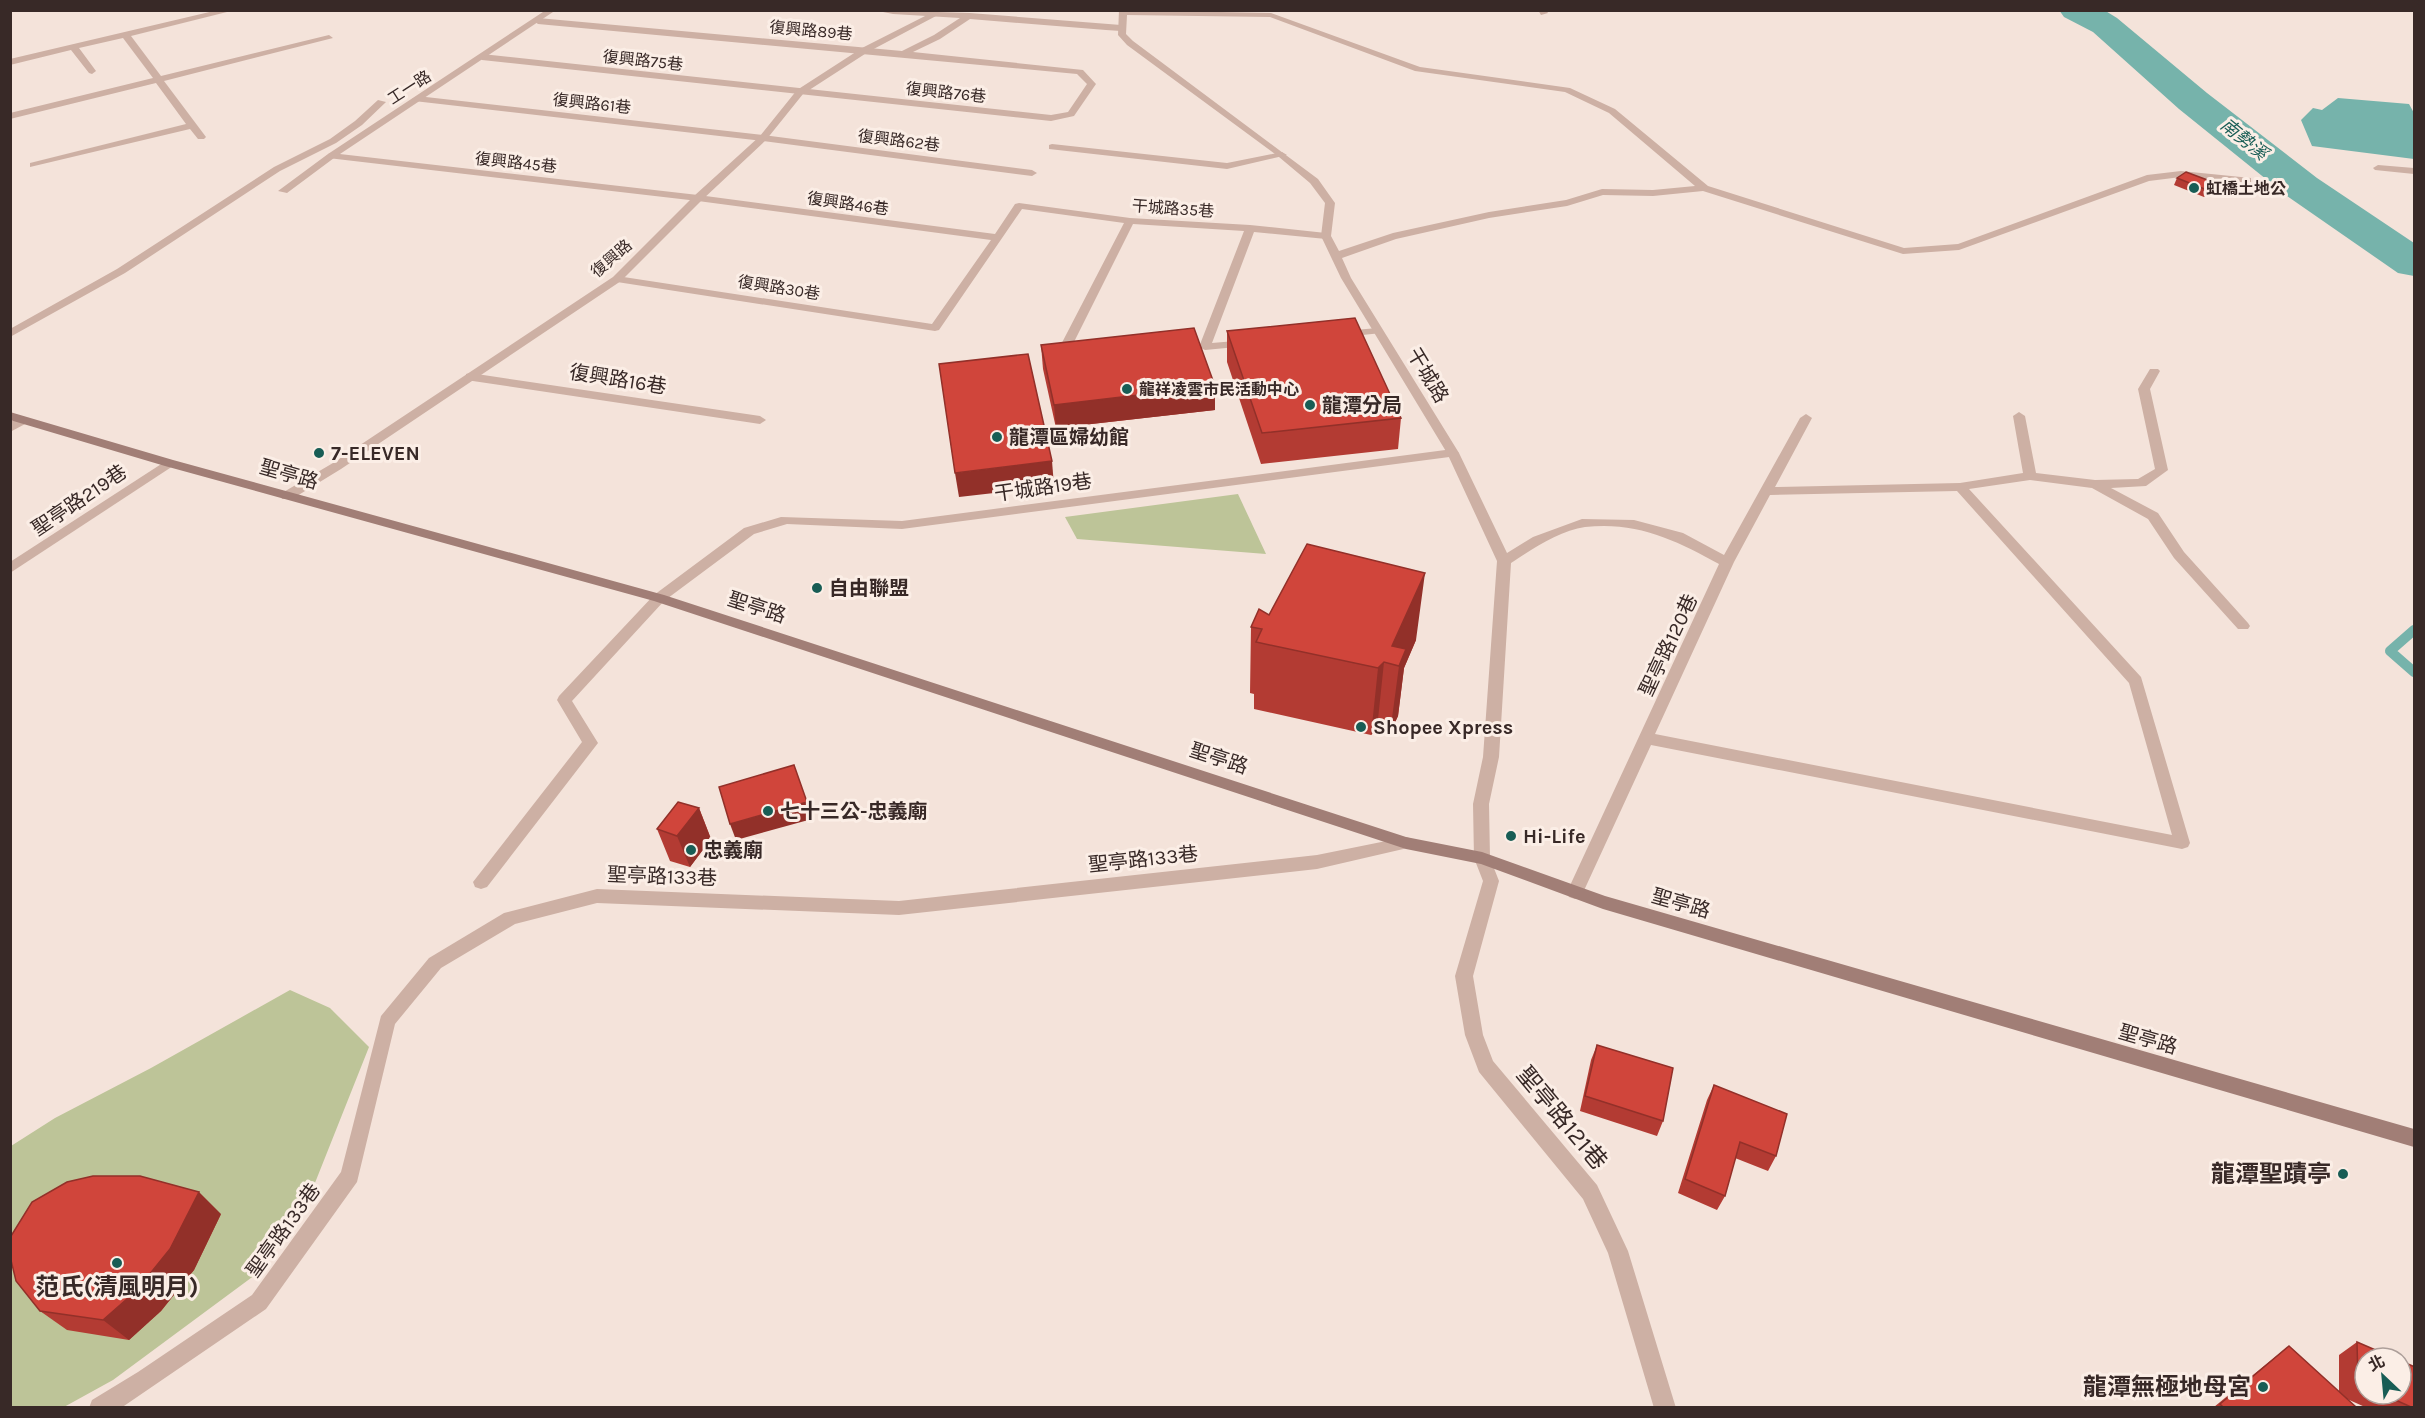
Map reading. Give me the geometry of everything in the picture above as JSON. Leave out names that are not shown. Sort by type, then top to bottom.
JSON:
[{"type":"street","points":[[10,62],[231,10]]},
{"type":"street","name":"工一路","points":[[283,191],[331,156],[552,10]]},
{"type":"street","points":[[877,10],[932,16],[970,15],[1086,27],[1120,28]]},
{"type":"street","points":[[1326,236],[1330,203],[1314,181],[1130,44],[1122,35],[1120,28],[1123,11],[1271,15],[1418,69],[1567,90],[1612,111],[1704,188],[1903,251],[1959,247],[2147,178],[2181,174],[2247,180]]},
{"type":"street","points":[[903,54],[937,37],[970,15]]},
{"type":"street","name":"復興路","points":[[287,496],[337,466],[617,279],[698,198],[763,138],[800,92],[865,50],[932,16]]},
{"type":"street","name":"復興路89巷","points":[[538,21],[1080,72],[1092,84],[1082,100]]},
{"type":"street","points":[[126,36],[201,137]]},
{"type":"street","points":[[10,116],[329,38]]},
{"type":"street","points":[[74,48],[92,71]]},
{"type":"street","name":"復興路75巷","points":[[482,57],[800,92]]},
{"type":"street","name":"復興路76巷","points":[[800,92],[1051,118],[1071,114],[1082,100]]},
{"type":"street","name":"復興路61巷","points":[[417,99],[763,138]]},
{"type":"street","points":[[10,334],[121,271],[277,169],[304,159],[366,119],[381,102]]},
{"type":"street","points":[[33,165],[193,126]]},
{"type":"street","name":"復興路62巷","points":[[763,138],[1032,173]]},
{"type":"street","points":[[1052,147],[1227,166],[1282,155]]},
{"type":"street","name":"復興路45巷","points":[[331,156],[698,198]]},
{"type":"street","points":[[2378,168],[2415,171]]},
{"type":"street","points":[[1336,256],[1393,236],[1489,214],[1567,203],[1602,192],[1653,193],[1704,188]]},
{"type":"street","name":"復興路46巷","points":[[698,198],[995,237]]},
{"type":"street","name":"干城路35巷","points":[[995,237],[1018,206],[1130,221],[1250,228],[1326,236]]},
{"type":"street","points":[[1058,362],[1130,221]]},
{"type":"street","points":[[1250,228],[1205,347],[1263,342]]},
{"type":"street","name":"干城路","points":[[1326,236],[1378,331],[1453,453],[1504,561],[1491,757],[1481,804],[1482,858]]},
{"type":"street","name":"復興路30巷","points":[[617,279],[935,328],[995,237]]},
{"type":"street","points":[[1332,335],[1378,331]]},
{"type":"street","points":[[1767,491],[1960,487],[2030,476],[2095,484],[2141,483],[2162,470],[2144,389],[2154,371]]},
{"type":"street","name":"復興路16巷","points":[[470,377],[760,420]]},
{"type":"street","points":[[2019,416],[2030,476]]},
{"type":"street","name":"聖亭路120巷","points":[[1575,892],[1727,562],[1806,418]]},
{"type":"street","name":"聖亭路","points":[[15,422],[659,598],[1406,843],[1482,858],[1602,902],[2415,1138]]},
{"type":"street","name":"干城路19巷","points":[[481,882],[590,743],[564,700],[659,598],[749,531],[786,520],[902,525],[1453,453]]},
{"type":"street","name":"聖亭路219巷","points":[[10,569],[169,463]]},
{"type":"street","points":[[2095,484],[2153,516],[2179,555],[2243,626]]},
{"type":"street","points":[[1646,738],[2182,843],[2136,681],[1960,487]]},
{"type":"street","points":[[1504,561],[1538,540],[1582,523],[1634,524],[1678,536],[1727,562]]},
{"type":"street","name":"聖亭路133巷","points":[[100,1407],[146,1380],[259,1302],[350,1176],[387,1021],[435,963],[510,918],[597,896],[899,908],[1317,862],[1406,843]]},
{"type":"street","name":"聖亭路121巷","points":[[1482,858],[1491,880],[1464,976],[1474,1035],[1486,1066],[1590,1192],[1618,1251],[1665,1407]]},
{"type":"green space","points":[[1238,494],[1266,554],[1077,539],[1065,517]]},
{"type":"green space","points":[[290,990],[330,1008],[369,1047],[303,1213],[255,1275],[113,1380],[64,1407],[11,1408],[11,1146],[55,1118],[151,1068]]},
{"type":"water","points":[[2338,98],[2409,104],[2414,113],[2414,159],[2312,146],[2301,120],[2313,108],[2322,110]]},
{"type":"building","points":[[2186,172],[2218,184],[2207,190],[2177,178]]},
{"type":"building","name":"龍潭分局","points":[[1355,318],[1401,418],[1262,433],[1227,331]]},
{"type":"building","points":[[1194,328],[1215,386],[1054,405],[1041,345]]},
{"type":"building","name":"龍潭區婦幼館","points":[[1028,354],[1052,461],[955,473],[939,364]]},
{"type":"building","points":[[1307,544],[1425,573],[1392,646],[1406,649],[1399,666],[1384,662],[1378,668],[1256,642],[1262,629],[1251,627],[1259,609],[1269,615]]},
{"type":"building","points":[[794,765],[807,802],[730,824],[719,787]]},
{"type":"building","points":[[678,802],[699,808],[677,836],[657,829]]},
{"type":"building","points":[[1597,1045],[1673,1068],[1663,1121],[1585,1096]]},
{"type":"building","points":[[1714,1085],[1787,1114],[1776,1156],[1740,1142],[1725,1196],[1685,1179]]},
{"type":"building","name":"范氏(清風明月)","points":[[93,1176],[140,1176],[199,1192],[170,1249],[136,1291],[103,1320],[40,1311],[16,1281],[10,1256],[11,1236],[32,1202],[67,1182]]},
{"type":"building","points":[[2289,1346],[2356,1407],[2223,1407],[2220,1404]]},
{"type":"building","points":[[2413,1366],[2415,1367],[2415,1407],[2409,1406],[2413,1406]]},
{"type":"waterway","name":"南勢溪","points":[[2076,10],[2105,25],[2193,101],[2302,187],[2414,263]]},
{"type":"waterway","points":[[2414,630],[2390,651],[2414,672]]},
{"type":"place","name":"虹橋土地公","points":[[2194,188]]},
{"type":"place","name":"龍祥凌雲市民活動中心","points":[[1127,389]]},
{"type":"place","name":"龍潭分局","points":[[1310,405]]},
{"type":"place","name":"龍潭區婦幼館","points":[[997,437]]},
{"type":"place","name":"7-ELEVEN","points":[[319,453]]},
{"type":"place","name":"自由聯盟","points":[[817,588]]},
{"type":"place","name":"Shopee Xpress","points":[[1361,727]]},
{"type":"place","name":"七十三公-忠義廟","points":[[768,811]]},
{"type":"place","name":"Hi-Life","points":[[1511,836]]},
{"type":"place","name":"忠義廟","points":[[691,850]]},
{"type":"place","name":"龍潭聖蹟亭","points":[[2343,1174]]},
{"type":"place","name":"范氏(清風明月)","points":[[117,1263]]},
{"type":"place","name":"龍潭無極地母宮","points":[[2263,1387]]}]
